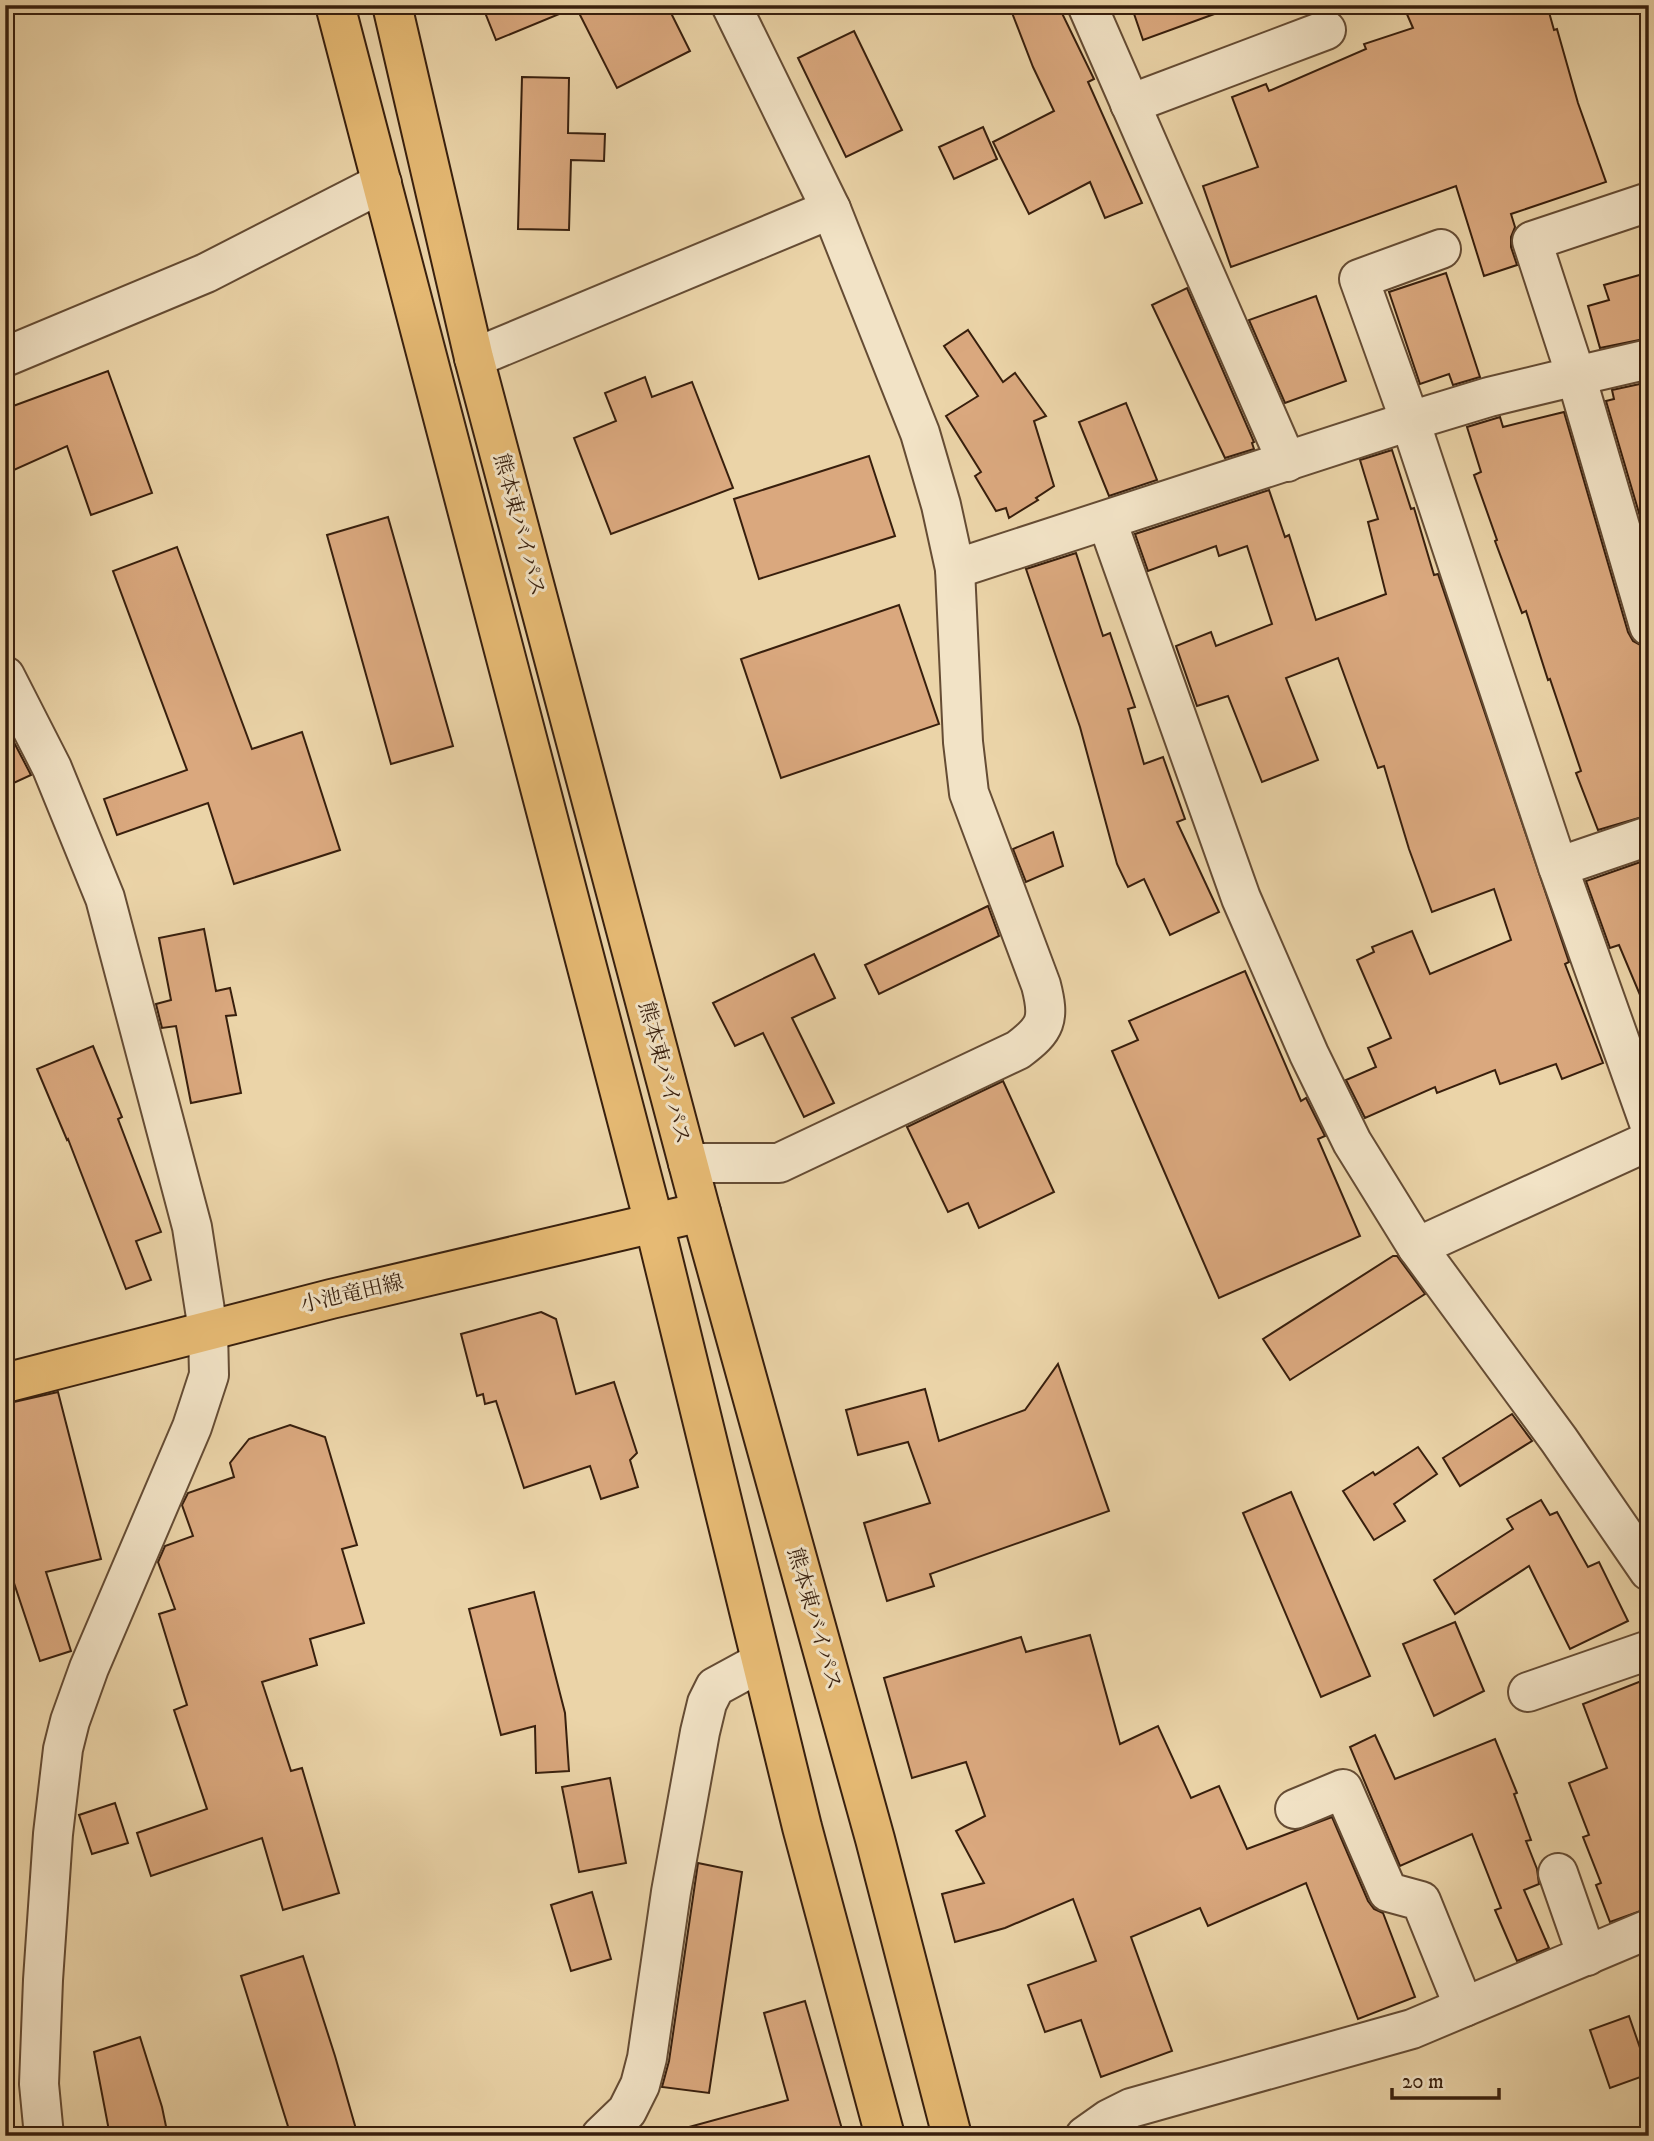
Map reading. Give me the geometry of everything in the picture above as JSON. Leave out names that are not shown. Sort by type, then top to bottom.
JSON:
[{"type":"main road","points":[[335,5],[654,1223],[802,1827],[885,2136]]},
{"type":"main road","name":"熊本東バイパス","points":[[392,5],[474,358],[701,1212],[878,1853],[952,2136]]},
{"type":"main road","name":"小池竜田線","points":[[5,1382],[331,1299],[701,1212]]},
{"type":"street","points":[[688,1163],[779,1163],[1018,1050],[1037,1035],[1045,1022],[1046,1006],[1041,985],[974,809],[965,773],[956,569],[920,433],[831,209],[731,5]]},
{"type":"street","points":[[1087,5],[1287,462]]},
{"type":"street","points":[[1130,104],[1326,30]]},
{"type":"street","points":[[5,357],[206,273],[382,183]]},
{"type":"street","points":[[1649,202],[1532,241],[1576,376],[1649,626]]},
{"type":"street","points":[[474,358],[831,209]]},
{"type":"street","points":[[1441,249],[1359,279],[1410,421],[1558,867],[1649,1123]]},
{"type":"street","points":[[956,569],[1489,397],[1649,359]]},
{"type":"street","points":[[1107,522],[1247,910],[1309,1054],[1352,1142],[1417,1247],[1559,1440],[1649,1571]]},
{"type":"street","points":[[5,676],[52,768],[105,898],[192,1227],[208,1330],[209,1375],[192,1427],[89,1668],[63,1749],[52,1834],[43,1979],[39,2084],[44,2136]]},
{"type":"street","points":[[1558,867],[1649,836]]},
{"type":"street","points":[[1417,1247],[1649,1141]]},
{"type":"street","points":[[1649,1650],[1528,1704],[1649,1671]]},
{"type":"street","points":[[601,2136],[626,2111],[640,2085],[647,2058],[671,1892],[707,1703],[715,1687],[761,1662]]},
{"type":"street","points":[[1296,1809],[1343,1789],[1388,1892],[1421,1901],[1464,2007]]},
{"type":"street","points":[[1558,1873],[1587,1956]]},
{"type":"street","points":[[1085,2136],[1131,2108],[1412,2029],[1649,1929]]},
{"type":"building","points":[[482,5],[667,5],[690,51],[617,88],[576,7],[496,40]]},
{"type":"building","points":[[1009,5],[1058,5],[1094,79],[1088,82],[1142,203],[1105,218],[1090,182],[1029,214],[993,142],[1054,111],[1033,67]]},
{"type":"building","points":[[1131,5],[1227,5],[1228,9],[1143,40]]},
{"type":"building","points":[[1421,5],[1547,5],[1606,182],[1511,214],[1515,227],[1511,247],[1517,265],[1484,276],[1456,186],[1231,267],[1203,186],[1258,167],[1232,97],[1266,84],[1269,91],[1366,49],[1364,44],[1413,28],[1406,12]]},
{"type":"building","points":[[854,31],[902,130],[846,157],[798,58]]},
{"type":"building","points":[[522,77],[569,78],[568,133],[605,134],[604,161],[571,160],[569,230],[518,229]]},
{"type":"building","points":[[983,127],[997,159],[954,179],[939,147]]},
{"type":"building","points":[[1446,273],[1480,377],[1453,385],[1449,374],[1420,384],[1389,292]]},
{"type":"building","points":[[1643,274],[1649,294],[1649,338],[1600,348],[1588,306],[1609,300],[1604,285]]},
{"type":"building","points":[[1187,288],[1254,442],[1254,449],[1225,458],[1152,305]]},
{"type":"building","points":[[1316,296],[1346,381],[1285,403],[1249,320]]},
{"type":"building","points":[[968,330],[1003,382],[1015,373],[1046,416],[1034,421],[1054,486],[1036,498],[1038,500],[1009,518],[1006,508],[996,511],[975,476],[981,472],[946,416],[978,396],[944,346]]},
{"type":"building","points":[[108,371],[152,493],[91,515],[67,446],[5,474],[5,409]]},
{"type":"building","points":[[645,377],[652,397],[692,382],[733,488],[611,534],[574,438],[616,421],[605,393]]},
{"type":"building","points":[[1649,382],[1649,547],[1606,401],[1614,399],[1612,390]]},
{"type":"building","points":[[1126,403],[1157,480],[1109,496],[1079,422]]},
{"type":"building","points":[[1564,412],[1628,632],[1633,641],[1642,646],[1649,667],[1649,815],[1598,830],[1576,773],[1581,771],[1526,611],[1522,613],[1495,541],[1497,540],[1474,475],[1481,472],[1467,427],[1500,417],[1503,427]]},
{"type":"building","points":[[1392,450],[1411,509],[1414,508],[1434,575],[1438,574],[1569,962],[1565,964],[1603,1063],[1562,1079],[1556,1064],[1500,1084],[1495,1070],[1437,1093],[1435,1087],[1365,1118],[1346,1080],[1376,1067],[1368,1048],[1391,1038],[1357,960],[1374,952],[1372,947],[1412,931],[1430,974],[1511,940],[1494,889],[1432,912],[1409,849],[1384,766],[1378,768],[1338,658],[1286,678],[1318,760],[1262,782],[1228,696],[1197,706],[1176,646],[1211,632],[1216,646],[1272,624],[1247,546],[1219,556],[1216,546],[1148,571],[1135,534],[1269,490],[1285,537],[1289,535],[1316,620],[1386,594],[1368,522],[1378,519],[1360,460]]},
{"type":"building","points":[[869,456],[895,536],[759,579],[734,499]]},
{"type":"building","points":[[388,517],[453,746],[391,764],[327,535]]},
{"type":"building","points":[[177,547],[252,749],[302,732],[340,850],[234,884],[208,803],[117,835],[104,799],[187,770],[113,571]]},
{"type":"building","points":[[1076,553],[1103,636],[1110,633],[1135,707],[1128,709],[1144,764],[1163,757],[1185,819],[1177,822],[1219,912],[1170,935],[1144,879],[1128,887],[1117,864],[1080,727],[1026,569]]},
{"type":"building","points":[[899,605],[939,724],[781,778],[741,659]]},
{"type":"building","points":[[5,725],[31,775],[5,787]]},
{"type":"building","points":[[1053,832],[1063,866],[1026,882],[1013,849]]},
{"type":"building","points":[[1649,859],[1648,1014],[1619,945],[1610,948],[1586,881]]},
{"type":"building","points":[[988,906],[999,936],[879,994],[865,965]]},
{"type":"building","points":[[204,929],[216,991],[230,988],[236,1015],[226,1016],[241,1093],[191,1103],[176,1026],[162,1028],[156,1004],[171,1000],[159,938]]},
{"type":"building","points":[[814,954],[835,998],[792,1018],[834,1103],[804,1117],[763,1033],[735,1046],[713,1003]]},
{"type":"building","points":[[1245,971],[1301,1101],[1306,1098],[1325,1136],[1318,1139],[1360,1236],[1219,1298],[1112,1051],[1138,1040],[1129,1021]]},
{"type":"building","points":[[93,1046],[122,1117],[118,1119],[161,1232],[136,1241],[151,1280],[126,1289],[68,1139],[37,1069]]},
{"type":"building","points":[[1003,1081],[1054,1192],[979,1228],[968,1203],[948,1212],[907,1127]]},
{"type":"building","points":[[1393,1256],[1397,1256],[1425,1294],[1290,1380],[1263,1339]]},
{"type":"building","points":[[541,1312],[556,1319],[576,1394],[614,1382],[637,1453],[630,1460],[638,1487],[601,1499],[590,1466],[524,1488],[496,1401],[485,1404],[483,1394],[477,1396],[461,1334]]},
{"type":"building","points":[[1058,1364],[1109,1511],[930,1574],[934,1586],[887,1601],[864,1523],[930,1503],[908,1442],[858,1455],[846,1410],[925,1389],[939,1441],[1025,1410]]},
{"type":"building","points":[[58,1392],[101,1559],[46,1572],[71,1651],[40,1661],[5,1556],[5,1404]]},
{"type":"building","points":[[1512,1414],[1532,1441],[1460,1486],[1443,1458]]},
{"type":"building","points":[[290,1425],[325,1437],[357,1545],[342,1549],[364,1623],[310,1639],[317,1665],[262,1682],[291,1771],[302,1768],[339,1893],[283,1910],[262,1838],[151,1876],[137,1833],[207,1809],[174,1710],[187,1705],[159,1614],[175,1609],[158,1562],[165,1546],[193,1536],[182,1505],[188,1493],[234,1477],[230,1463],[249,1439]]},
{"type":"building","points":[[1418,1447],[1437,1474],[1394,1504],[1405,1521],[1374,1540],[1343,1491],[1373,1472],[1375,1475]]},
{"type":"building","points":[[1291,1492],[1370,1676],[1321,1697],[1243,1513]]},
{"type":"building","points":[[1541,1500],[1550,1515],[1557,1512],[1588,1567],[1599,1562],[1628,1621],[1570,1649],[1529,1566],[1455,1614],[1434,1580],[1513,1529],[1507,1519]]},
{"type":"building","points":[[534,1592],[565,1713],[569,1771],[536,1773],[535,1726],[501,1735],[469,1609]]},
{"type":"building","points":[[1455,1622],[1484,1691],[1434,1716],[1403,1644]]},
{"type":"building","points":[[1090,1635],[1120,1744],[1158,1726],[1191,1798],[1219,1786],[1247,1849],[1332,1817],[1368,1901],[1374,1909],[1383,1913],[1415,1997],[1358,2019],[1306,1883],[1208,1926],[1200,1908],[1131,1937],[1172,2051],[1101,2077],[1081,2020],[1045,2032],[1028,1985],[1096,1961],[1073,1899],[1005,1928],[955,1942],[942,1894],[984,1883],[956,1831],[985,1816],[966,1762],[912,1778],[884,1678],[1021,1637],[1026,1652]]},
{"type":"building","points":[[1649,1678],[1649,1908],[1610,1922],[1596,1885],[1601,1883],[1583,1837],[1589,1835],[1569,1783],[1607,1768],[1583,1704]]},
{"type":"building","points":[[1375,1735],[1395,1779],[1495,1739],[1517,1793],[1514,1794],[1531,1840],[1526,1841],[1537,1869],[1539,1884],[1524,1890],[1549,1948],[1517,1961],[1495,1910],[1501,1908],[1472,1834],[1400,1866],[1350,1747]]},
{"type":"building","points":[[610,1778],[626,1863],[579,1872],[562,1787]]},
{"type":"building","points":[[115,1803],[128,1843],[92,1854],[79,1815]]},
{"type":"building","points":[[698,1863],[742,1872],[709,2093],[662,2087],[669,2061]]},
{"type":"building","points":[[592,1892],[611,1959],[571,1971],[551,1905]]},
{"type":"building","points":[[303,1956],[358,2136],[291,2136],[241,1976]]},
{"type":"building","points":[[805,2001],[844,2136],[690,2136],[689,2127],[788,2100],[764,2013]]},
{"type":"building","points":[[1629,2016],[1649,2074],[1610,2088],[1590,2030]]},
{"type":"building","points":[[140,2037],[162,2107],[168,2136],[110,2136],[94,2052]]}]
